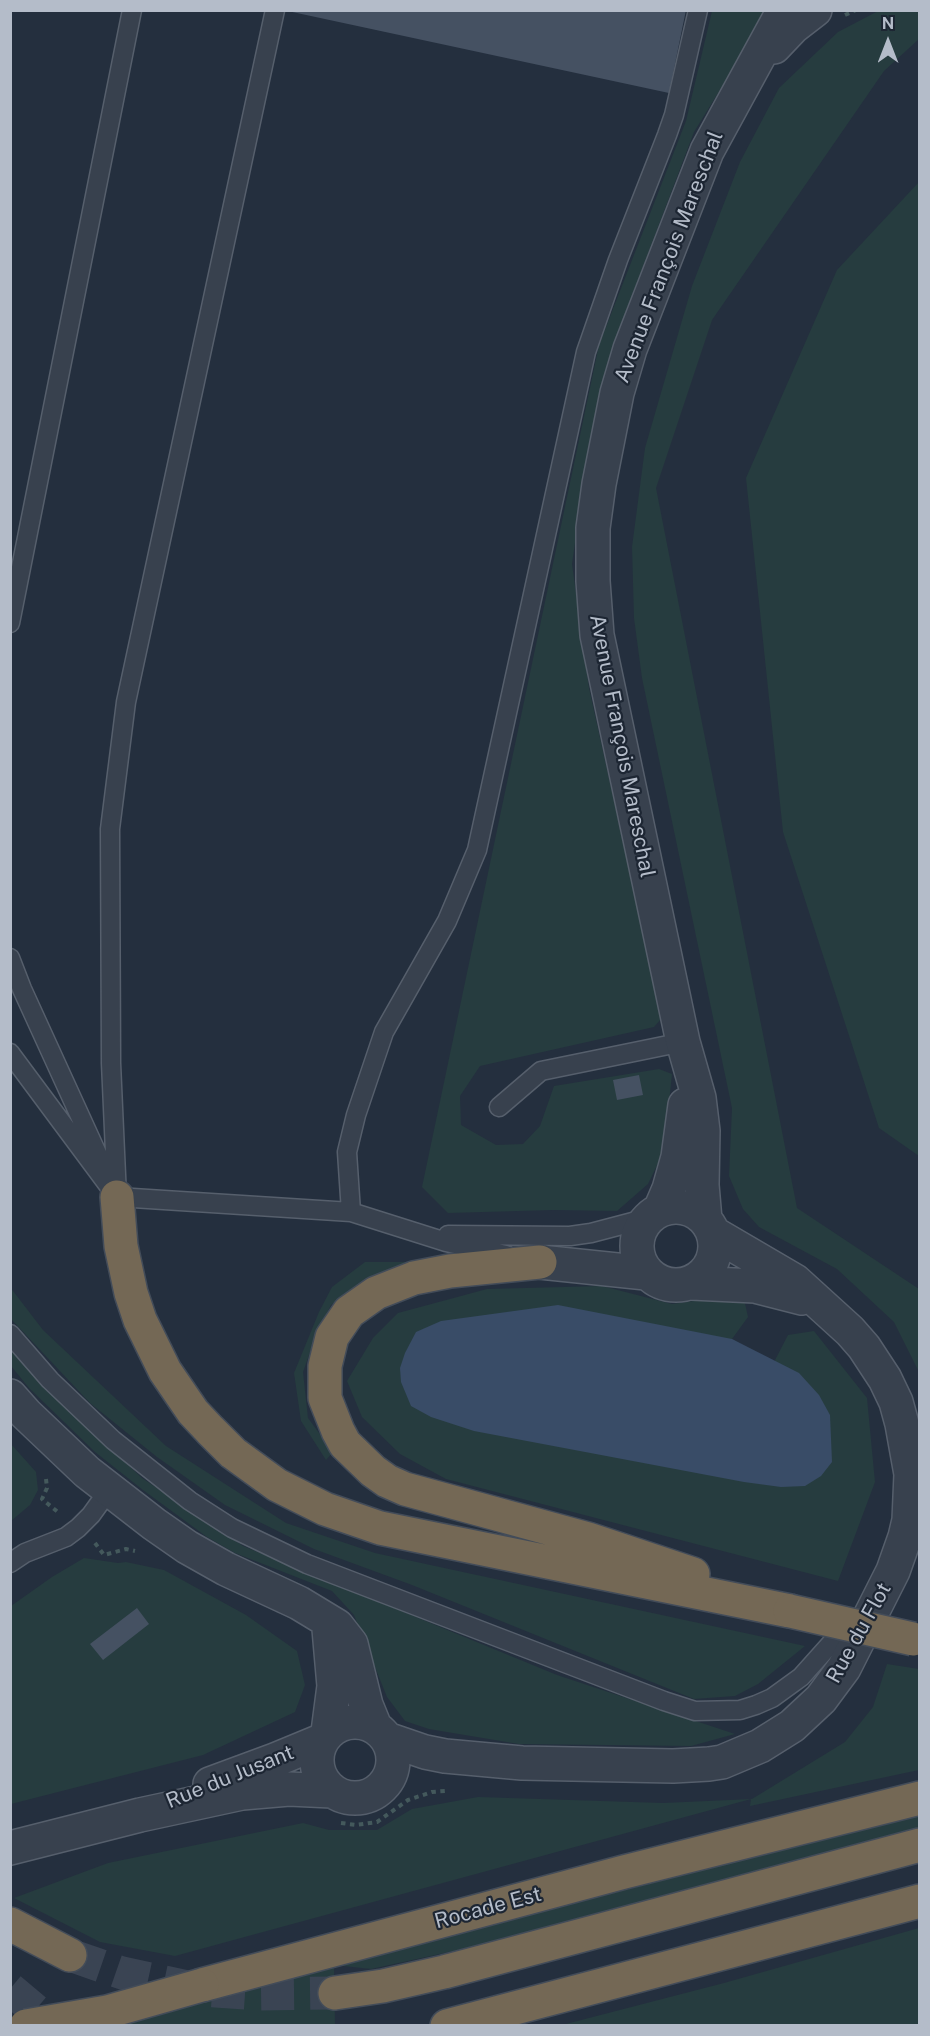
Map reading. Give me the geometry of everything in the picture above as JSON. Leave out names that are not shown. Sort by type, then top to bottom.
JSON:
[{"type":"highway","points":[[117,1197],[121,1246],[129,1285],[140,1320],[165,1371],[193,1412],[233,1453],[277,1485],[302,1499],[381,1528],[790,1611],[916,1639]]},
{"type":"highway","points":[[540,1262],[450,1271],[414,1278],[376,1293],[349,1312],[332,1336],[327,1351],[324,1383],[325,1398],[345,1444],[373,1471],[387,1481],[405,1489],[622,1549],[790,1611]]},
{"type":"highway","name":"Rocade Est","points":[[58,2025],[624,1872],[920,1798]]},
{"type":"highway","points":[[335,1993],[383,1986],[444,1972],[920,1845]]},
{"type":"highway","points":[[447,2025],[920,1901]]},
{"type":"highway","points":[[10,1924],[70,1955]]},
{"type":"highway","points":[[26,2025],[107,2012]]},
{"type":"street","name":"Avenue François Mareschal","points":[[709,1226],[702,1195],[702,1115],[697,1084],[685,1048],[597,635],[593,581],[593,528],[617,393],[630,349],[707,151],[784,10]]},
{"type":"street","name":"Avenue François Mareschal","points":[[752,70],[793,27],[829,13]]},
{"type":"street","name":"Avenue François Mareschal","points":[[654,1214],[669,1189],[682,1139],[686,1082],[685,1048]]},
{"type":"street","points":[[674,1207],[684,1208],[693,1211],[709,1226],[715,1247],[712,1262],[704,1274],[692,1283],[667,1285],[646,1273],[639,1260],[636,1245],[639,1231],[654,1214],[674,1207]]},
{"type":"street","name":"Rue du Flot","points":[[381,1733],[425,1752],[445,1756],[522,1763],[693,1766],[722,1762],[760,1746],[806,1715],[833,1685],[857,1645],[893,1571],[905,1537],[911,1495],[908,1448],[902,1424],[896,1402],[874,1362],[850,1331],[795,1281],[709,1226]]},
{"type":"street","points":[[540,1262],[646,1273]]},
{"type":"street","name":"Rue du Flot","points":[[692,1283],[727,1283],[773,1289],[803,1299],[828,1311]]},
{"type":"street","points":[[10,1396],[66,1452],[109,1490],[187,1547],[226,1569],[299,1603],[325,1619],[345,1634],[351,1644],[366,1705],[392,1749],[393,1760],[386,1781],[374,1792],[358,1798],[342,1796],[332,1791],[319,1773],[316,1757],[325,1736],[333,1706],[334,1671],[330,1630],[325,1619]]},
{"type":"street","points":[[325,1736],[337,1726],[348,1722],[365,1723],[381,1733]]},
{"type":"street","name":"Rue du Jusant","points":[[140,1815],[176,1797],[275,1760],[325,1736]]},
{"type":"street","name":"Rue du Flot","points":[[386,1781],[442,1770],[522,1763]]},
{"type":"street","name":"Rue du Jusant","points":[[10,1848],[140,1815],[242,1793],[289,1789],[332,1791]]},
{"type":"lane","points":[[10,623],[132,10]]},
{"type":"lane","points":[[117,1197],[111,1063],[110,829],[126,702],[275,10]]},
{"type":"lane","points":[[351,1212],[347,1152],[356,1115],[384,1032],[447,921],[477,850],[586,352],[618,260],[671,125],[698,10]]},
{"type":"lane","points":[[10,958],[22,990],[117,1197]]},
{"type":"lane","points":[[499,1107],[541,1071],[685,1048]]},
{"type":"lane","points":[[10,1053],[117,1197],[351,1212],[465,1247],[540,1262]]},
{"type":"lane","points":[[416,1233],[561,1237],[591,1233],[654,1214]]},
{"type":"lane","points":[[10,1334],[50,1380],[113,1440],[164,1482],[232,1528],[307,1564],[695,1711],[740,1710],[772,1698],[788,1687],[819,1658],[893,1571]]},
{"type":"lane","points":[[15,1556],[66,1537],[91,1515],[109,1490]]},
{"type":"path","points":[[829,13],[856,10]]},
{"type":"path","points":[[96,1544],[104,1555],[126,1550],[137,1552]]},
{"type":"green space","points":[[880,10],[919,11],[919,39],[884,71],[712,320],[656,488],[797,1208],[919,1289],[919,1372],[894,1322],[837,1269],[759,1227],[743,1209],[729,1176],[732,1108],[642,678],[634,618],[632,547],[645,448],[692,286],[740,162],[779,88],[838,32]]},
{"type":"green space","points":[[712,11],[766,11],[760,25],[694,132],[616,338],[582,494],[572,564],[589,688],[662,1018],[654,1027],[480,1066],[460,1096],[461,1125],[496,1145],[523,1144],[540,1126],[554,1086],[659,1069],[672,1074],[664,1151],[648,1184],[617,1211],[448,1213],[422,1187],[599,345],[686,121]]},
{"type":"green space","points":[[919,182],[919,1156],[879,1128],[783,832],[746,478],[837,270]]},
{"type":"green space","points":[[365,1262],[410,1262],[369,1280],[331,1305],[317,1333],[303,1372],[308,1418],[333,1452],[326,1460],[301,1421],[294,1373],[332,1287]]},
{"type":"green space","points":[[602,1286],[672,1304],[729,1296],[744,1299],[748,1317],[732,1339],[774,1362],[788,1335],[814,1331],[867,1398],[875,1482],[838,1581],[446,1479],[400,1454],[362,1417],[347,1381],[373,1338],[398,1313],[487,1289]]},
{"type":"green space","points":[[10,1287],[43,1330],[166,1446],[286,1523],[375,1553],[805,1646],[758,1684],[735,1696],[694,1699],[412,1585],[314,1549],[225,1505],[157,1457],[90,1403],[11,1319]]},
{"type":"green space","points":[[10,1349],[60,1401],[142,1478],[243,1546],[557,1675],[735,1734],[691,1746],[519,1744],[429,1729],[405,1721],[387,1697],[354,1615],[332,1591],[235,1553],[207,1537],[143,1490],[95,1452],[29,1388],[11,1366]]},
{"type":"green space","points":[[11,1444],[36,1472],[38,1490],[30,1505],[11,1521]]},
{"type":"green space","points":[[84,1558],[126,1562],[164,1570],[246,1615],[297,1651],[305,1685],[295,1712],[203,1755],[11,1804],[11,1606]]},
{"type":"green space","points":[[887,1664],[919,1669],[919,1770],[750,1806],[751,1799],[845,1742],[873,1707]]},
{"type":"green space","points":[[478,1797],[663,1803],[751,1799],[175,1956],[100,1942],[14,1898],[108,1863],[303,1823],[329,1830],[377,1830],[412,1809]]},
{"type":"green space","points":[[919,1815],[919,1828],[463,1949],[371,1969],[334,1965],[335,2025],[117,2026],[334,1964]]},
{"type":"green space","points":[[919,1928],[919,2025],[562,2025],[724,1983]]},
{"type":"water","points":[[558,1305],[732,1339],[799,1373],[819,1395],[830,1415],[832,1462],[821,1476],[805,1486],[781,1487],[474,1431],[431,1417],[411,1406],[401,1382],[400,1368],[416,1332],[441,1321]]},
{"type":"building","points":[[283,10],[686,10],[669,93]]},
{"type":"building","points":[[639,1075],[643,1095],[617,1100],[613,1080]]},
{"type":"building","points":[[137,1608],[149,1624],[103,1660],[90,1644]]},
{"type":"tunnel","points":[[70,1955],[122,1973],[202,1990],[260,1994],[335,1993]]},
{"type":"tunnel","points":[[10,1989],[54,2026]]}]
